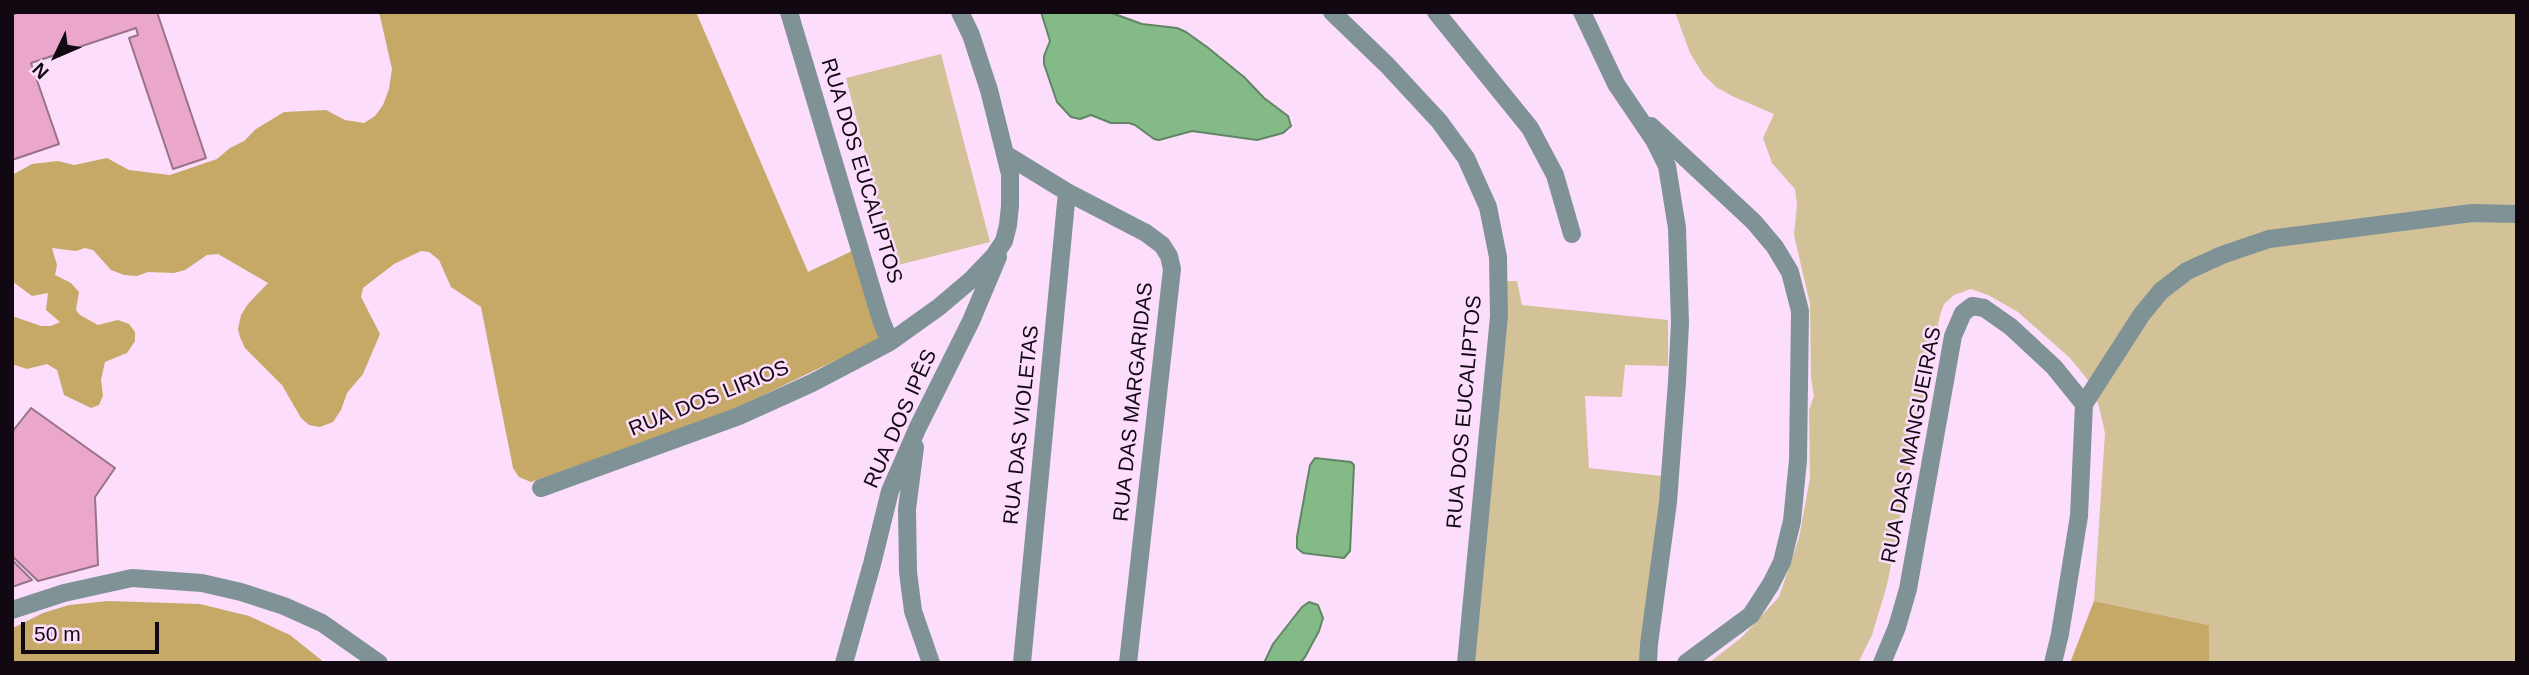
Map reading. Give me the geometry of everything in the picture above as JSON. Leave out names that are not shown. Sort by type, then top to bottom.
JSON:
[{"type":"street","name":"RUA DOS EUCALIPTOS","points":[[789,12],[881,320],[890,342]]},
{"type":"street","name":"RUA DOS IPÊS","points":[[844,663],[890,491],[918,427],[971,321],[1004,241],[1010,206],[1010,174],[989,90],[971,35],[960,12]]},
{"type":"street","name":"RUA DOS EUCALIPTOS","points":[[1332,12],[1387,65],[1439,121],[1466,159],[1488,207],[1498,257],[1499,316],[1465,663]]},
{"type":"street","points":[[1436,12],[1530,128],[1555,175],[1572,234]]},
{"type":"street","points":[[1581,12],[1616,84],[1654,140],[1667,166],[1677,228],[1680,323],[1668,502],[1648,644],[1648,663]]},
{"type":"street","points":[[1634,110],[1754,222],[1775,247],[1790,272],[1800,311],[1798,460],[1791,521],[1782,562],[1751,615],[1686,663]]},
{"type":"street","name":"RUA DAS MARGARIDAS","points":[[1005,154],[1067,192],[1146,233],[1161,245],[1169,256],[1172,269],[1128,663]]},
{"type":"street","name":"RUA DAS VIOLETAS","points":[[1022,663],[1067,192]]},
{"type":"street","points":[[2053,663],[2079,516],[2084,404],[2142,314],[2161,291],[2187,271],[2222,255],[2269,239],[2472,213],[2517,214]]},
{"type":"street","name":"RUA DOS LIRIOS","points":[[541,488],[739,416],[812,383],[890,342],[972,279],[1004,241]]},
{"type":"street","name":"RUA DAS MANGUEIRAS","points":[[1882,663],[1897,627],[1908,589],[1953,336],[1962,313],[1972,306],[1984,308],[2011,327],[2073,387],[2084,404]]},
{"type":"street","points":[[918,427],[907,509],[908,572],[913,611],[931,663]]},
{"type":"street","points":[[12,610],[64,593],[132,578],[170,580],[228,589],[284,606],[322,623],[355,654],[379,663]]},
{"type":"shaded area","points":[[379,12],[696,12],[808,272],[852,251],[880,339],[730,411],[531,482],[519,477],[513,468],[481,307],[451,287],[439,260],[429,252],[421,251],[394,264],[363,288],[361,297],[380,334],[363,374],[347,393],[341,410],[333,422],[320,427],[309,425],[301,418],[282,385],[245,348],[240,337],[238,329],[241,315],[268,283],[218,254],[207,255],[185,270],[174,273],[148,272],[137,276],[111,270],[93,250],[52,248],[57,265],[55,275],[71,283],[79,292],[76,310],[80,315],[98,325],[118,320],[129,324],[135,332],[135,341],[127,353],[105,362],[101,380],[103,396],[99,405],[91,408],[64,395],[57,370],[47,364],[27,369],[12,364],[12,316],[41,326],[60,322],[46,310],[48,293],[32,296],[12,281],[12,175],[32,164],[58,161],[74,165],[107,158],[129,170],[170,175],[217,159],[244,141],[256,129],[284,112],[326,110],[345,120],[364,123],[375,116],[383,105],[392,69]]},
{"type":"shaded area","points":[[1041,12],[1109,12],[1142,24],[1177,28],[1186,32],[1244,77],[1264,98],[1288,116],[1291,126],[1283,133],[1257,140],[1192,131],[1159,140],[1129,123],[1111,123],[1091,115],[1080,119],[1071,117],[1057,102],[1044,64],[1050,41]]},
{"type":"shaded area","points":[[1675,12],[2517,12],[2517,663],[2209,663],[2209,625],[2094,601],[2105,433],[2099,406],[2087,379],[2070,358],[2018,312],[1971,289],[1954,295],[1944,304],[1940,315],[1887,585],[1872,635],[1858,663],[1709,663],[1742,637],[1779,597],[1799,538],[1810,478],[1809,410],[1814,396],[1811,378],[1810,304],[1794,235],[1797,205],[1795,189],[1772,163],[1763,138],[1774,114],[1716,87],[1703,74],[1690,53]]},
{"type":"shaded area","points":[[941,54],[990,242],[894,266],[846,78]]},
{"type":"shaded area","points":[[1505,281],[1517,281],[1522,305],[1668,320],[1668,366],[1625,365],[1622,397],[1585,396],[1589,468],[1662,476],[1640,663],[1473,663]]},
{"type":"shaded area","points":[[1315,458],[1351,462],[1354,465],[1350,551],[1344,558],[1303,553],[1297,548],[1310,465]]},
{"type":"shaded area","points":[[108,601],[200,604],[249,616],[290,635],[325,663],[12,663],[12,629],[15,627],[43,613],[69,605]]},
{"type":"shaded area","points":[[2094,601],[2209,625],[2209,663],[2070,663]]},
{"type":"shaded area","points":[[1309,602],[1318,605],[1323,618],[1305,657],[1300,663],[1264,663],[1273,644]]},
{"type":"building","points":[[19,12],[157,12],[206,158],[173,169],[129,38],[138,35],[136,28],[31,63],[59,144],[12,160],[12,15]]},
{"type":"building","points":[[31,408],[115,468],[95,497],[98,565],[38,581],[12,556],[12,432]]},
{"type":"building","points":[[12,560],[32,580],[12,587]]}]
